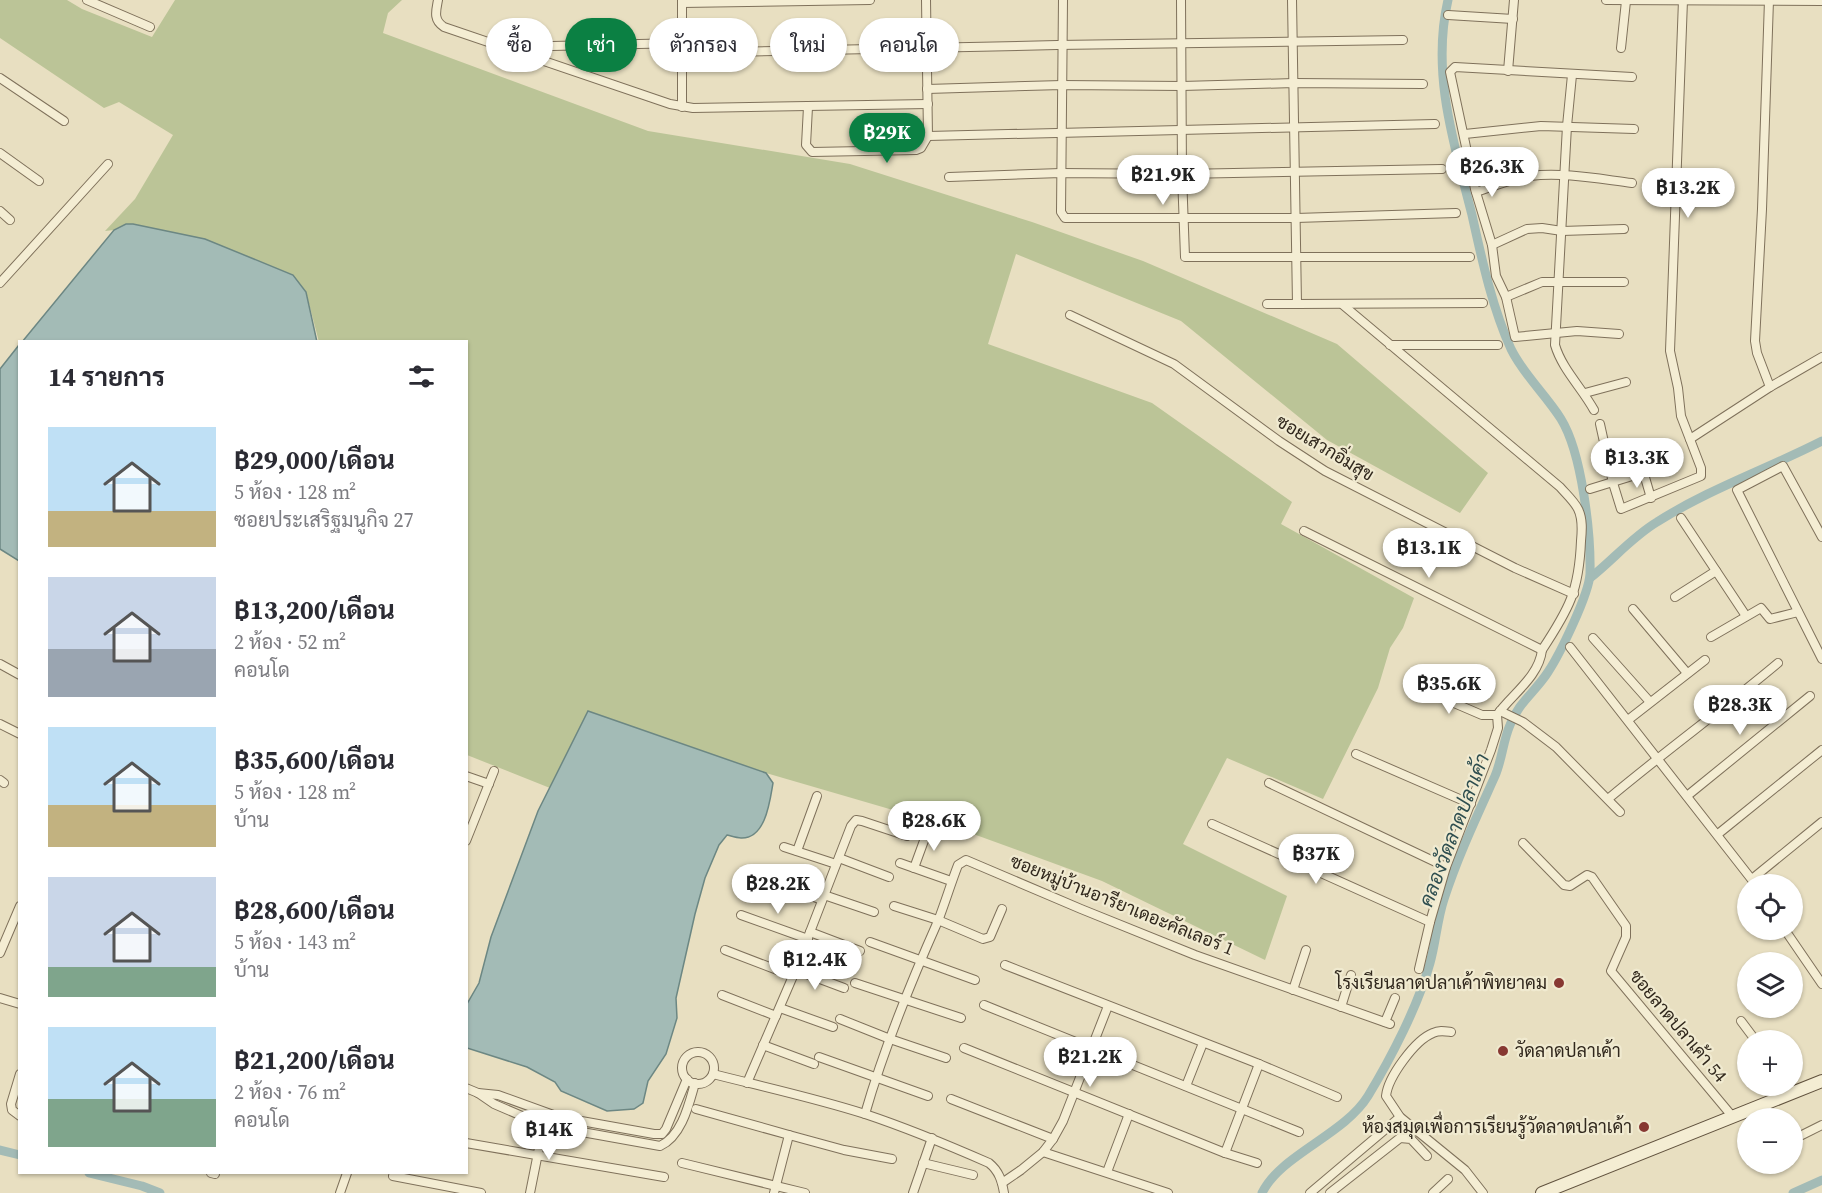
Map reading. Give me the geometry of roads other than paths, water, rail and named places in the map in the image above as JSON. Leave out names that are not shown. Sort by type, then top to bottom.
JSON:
[{"type":"main road","points":[[1803,1086],[1822,1081]]},
{"type":"main road","points":[[1542,1193],[1777,1096]]},
{"type":"street","points":[[88,0],[150,27]]},
{"type":"street","points":[[438,0],[436,17],[438,23],[486,41]]},
{"type":"street","points":[[682,18],[682,2],[870,0]]},
{"type":"street","points":[[926,0],[926,18]]},
{"type":"street","points":[[1063,0],[1061,212],[1065,218],[1296,218],[1456,213]]},
{"type":"street","points":[[1181,0],[1185,257],[1470,257]]},
{"type":"street","points":[[1292,0],[1297,304]]},
{"type":"street","points":[[1508,71],[1514,0]]},
{"type":"street","points":[[1606,0],[1822,1]]},
{"type":"street","points":[[1600,424],[1621,509],[1701,476],[1701,468],[1681,416],[1670,351],[1683,0]]},
{"type":"street","points":[[1769,0],[1755,341],[1757,354],[1770,387]]},
{"type":"street","points":[[1622,48],[1626,1]]},
{"type":"street","points":[[1448,15],[1513,19]]},
{"type":"street","points":[[959,46],[1403,40]]},
{"type":"street","points":[[553,47],[649,47]]},
{"type":"street","points":[[758,51],[859,49]]},
{"type":"street","points":[[553,64],[682,107],[927,104]]},
{"type":"street","points":[[1619,334],[1577,332],[1515,337],[1506,297],[1496,276],[1492,245],[1476,192],[1450,72],[1455,67],[1632,77]]},
{"type":"street","points":[[682,72],[682,107]]},
{"type":"street","points":[[808,107],[806,145],[812,152],[916,150],[921,148],[928,136],[927,72]]},
{"type":"street","points":[[1572,75],[1555,345],[1559,358],[1585,393],[1594,410]]},
{"type":"street","points":[[0,78],[64,121]]},
{"type":"street","points":[[927,89],[1062,85],[1423,84]]},
{"type":"street","points":[[928,136],[1435,124]]},
{"type":"street","points":[[1465,134],[1524,126],[1634,129]]},
{"type":"street","points":[[0,153],[39,181]]},
{"type":"street","points":[[0,283],[108,164]]},
{"type":"street","points":[[949,177],[1061,173],[1182,174],[1442,169]]},
{"type":"street","points":[[1476,192],[1531,176],[1564,176],[1632,183]]},
{"type":"street","points":[[0,211],[10,220]]},
{"type":"street","points":[[1492,245],[1527,229],[1542,228],[1562,231],[1624,229]]},
{"type":"street","points":[[1506,297],[1542,282],[1624,282]]},
{"type":"street","points":[[1267,304],[1483,303]]},
{"type":"street","points":[[1343,304],[1560,487],[1578,509],[1582,526],[1580,571],[1574,594],[1566,612],[1542,650],[1534,671],[1500,713],[1491,750],[1446,867],[1419,969]]},
{"type":"street","name":"ซอยเสวกอิ่มสุข","points":[[1070,315],[1174,364],[1279,441],[1325,471],[1515,567],[1574,594]]},
{"type":"street","points":[[1390,345],[1498,345]]},
{"type":"street","points":[[1690,439],[1770,387],[1822,357]]},
{"type":"street","points":[[1585,393],[1626,382]]},
{"type":"street","points":[[1822,537],[1784,466],[1737,490],[1822,659]]},
{"type":"street","points":[[1590,489],[1644,474],[1651,498]]},
{"type":"street","points":[[1681,518],[1746,616]]},
{"type":"street","points":[[1304,531],[1542,650]]},
{"type":"street","points":[[1675,597],[1716,571]]},
{"type":"street","points":[[1711,637],[1761,608],[1770,619],[1798,612]]},
{"type":"street","points":[[1633,609],[1687,673]]},
{"type":"street","points":[[1593,638],[1650,702]]},
{"type":"street","points":[[1570,647],[1748,874]]},
{"type":"street","points":[[1628,720],[1706,660]]},
{"type":"street","points":[[1608,799],[1657,758],[1725,708],[1778,663]]},
{"type":"street","points":[[0,664],[18,674]]},
{"type":"street","points":[[1412,679],[1482,716],[1500,713],[1523,722],[1556,747],[1620,812]]},
{"type":"street","points":[[1687,796],[1810,696]]},
{"type":"street","points":[[0,724],[18,733]]},
{"type":"street","points":[[1718,834],[1822,750]]},
{"type":"street","points":[[1356,754],[1471,804]]},
{"type":"street","points":[[469,825],[494,771]]},
{"type":"street","points":[[468,777],[489,784]]},
{"type":"street","points":[[1269,783],[1446,867]]},
{"type":"street","points":[[797,851],[817,796]]},
{"type":"street","points":[[747,1083],[809,936],[851,826],[856,820],[908,836]]},
{"type":"street","points":[[1763,874],[1822,822]]},
{"type":"street","points":[[1212,824],[1430,922]]},
{"type":"street","points":[[914,868],[929,827]]},
{"type":"street","name":"ซอยลาดปลาเค้า 54","points":[[1523,843],[1564,885],[1570,886],[1587,875],[1592,876],[1626,926],[1626,937],[1611,971],[1732,1116]]},
{"type":"street","points":[[784,847],[889,877]]},
{"type":"street","name":"ซอยหมู่บ้านอารียาเดอะคัลเลอร์ 1","points":[[865,1114],[875,1078],[938,920],[951,881],[960,862],[966,860],[1195,956],[1388,1023],[1395,998]]},
{"type":"street","points":[[900,863],[951,881]]},
{"type":"street","points":[[762,877],[874,912]]},
{"type":"street","points":[[894,906],[938,920],[983,939],[990,938],[1002,909]]},
{"type":"street","points":[[0,953],[18,911]]},
{"type":"street","points":[[741,915],[860,951]]},
{"type":"street","points":[[1792,940],[1822,984]]},
{"type":"street","points":[[870,942],[975,980]]},
{"type":"street","points":[[725,950],[844,988]]},
{"type":"street","points":[[1293,990],[1306,950]]},
{"type":"street","points":[[1005,965],[1259,1064],[1337,1097]]},
{"type":"street","points":[[1341,1007],[1351,975]]},
{"type":"street","points":[[855,983],[961,1018]]},
{"type":"street","points":[[722,995],[832,1027]]},
{"type":"street","points":[[0,998],[18,1003]]},
{"type":"street","points":[[984,1005],[1299,1132]]},
{"type":"street","points":[[1002,1183],[1043,1152],[1053,1139],[1074,1093],[1107,1006]]},
{"type":"street","points":[[840,1018],[890,1039],[946,1058]]},
{"type":"street","points":[[1741,1022],[1747,1030]]},
{"type":"street","points":[[1451,1032],[1441,1030],[1430,1033],[1404,1059],[1388,1087],[1386,1096],[1400,1117],[1465,1170],[1483,1193]]},
{"type":"street","points":[[1186,1086],[1203,1043]]},
{"type":"street","points":[[764,1045],[928,1096]]},
{"type":"street","points":[[964,1048],[1225,1153],[1257,1163]]},
{"type":"street","points":[[696,1052],[708,1056],[713,1061],[713,1074],[706,1082],[695,1083],[687,1078],[683,1066],[685,1060],[696,1052]]},
{"type":"street","points":[[1225,1153],[1259,1064]]},
{"type":"street","points":[[713,1074],[821,1101],[932,1138],[989,1163],[995,1168],[1004,1193]]},
{"type":"street","points":[[468,1089],[498,1095],[559,1117],[662,1134],[687,1078]]},
{"type":"street","points":[[18,1081],[11,1104],[12,1110],[18,1114]]},
{"type":"street","points":[[478,1092],[494,1104],[543,1125],[660,1146],[668,1142],[675,1134],[689,1105],[695,1083]]},
{"type":"street","points":[[951,1099],[1053,1139]]},
{"type":"street","points":[[696,1109],[844,1150],[892,1160]]},
{"type":"street","points":[[530,1193],[546,1113]]},
{"type":"street","points":[[1107,1172],[1129,1114]]},
{"type":"street","points":[[1310,1193],[1400,1117]]},
{"type":"street","points":[[1803,1134],[1822,1125]]},
{"type":"street","points":[[775,1190],[789,1135]]},
{"type":"street","points":[[913,1193],[932,1138]]},
{"type":"street","points":[[1330,1193],[1400,1138],[1411,1139],[1427,1156]]},
{"type":"street","points":[[468,1143],[663,1177]]},
{"type":"street","points":[[1043,1152],[1168,1193]]},
{"type":"street","points":[[682,1163],[775,1190],[806,1193]]},
{"type":"street","points":[[923,1163],[973,1175]]},
{"type":"street","points":[[340,1193],[347,1174]]},
{"type":"street","points":[[393,1176],[455,1191],[481,1193]]},
{"type":"street","points":[[1432,1193],[1448,1179]]},
{"type":"water","points":[[126,224],[133,224],[205,239],[293,275],[306,292],[317,340],[24,340],[114,230]]},
{"type":"water","points":[[18,346],[18,560],[0,549],[0,369]]},
{"type":"water","points":[[588,711],[766,773],[773,783],[765,817],[756,832],[749,837],[741,838],[727,835],[719,845],[705,878],[695,914],[676,998],[677,1018],[666,1054],[648,1081],[643,1103],[634,1109],[607,1111],[561,1091],[555,1082],[527,1067],[468,1048],[468,1002],[479,983],[491,937],[538,811]]},
{"type":"waterway","name":"คลองวัดลาดปลาเค้า","points":[[1262,1193],[1283,1167],[1329,1134],[1357,1110],[1368,1096],[1395,1049],[1425,980],[1444,899],[1497,770],[1513,717],[1543,679],[1559,652],[1579,609],[1590,574],[1587,516],[1575,452],[1561,419],[1511,349],[1498,317],[1484,266],[1452,135],[1443,81],[1443,27],[1448,0]]},
{"type":"waterway","points":[[1590,578],[1639,535],[1677,510],[1822,441]]},
{"type":"waterway","points":[[0,1150],[18,1154]]},
{"type":"waterway","points":[[93,1174],[142,1186],[160,1193]]},
{"type":"waterway","points":[[1793,1193],[1822,1180]]},
{"type":"place","name":"โรงเรียนลาดปลาเค้าพิทยาคม","points":[[1559,983]]},
{"type":"place","name":"วัดลาดปลาเค้า","points":[[1503,1051]]},
{"type":"place","name":"ห้องสมุดเพื่อการเรียนรู้วัดลาดปลาเค้า","points":[[1644,1127]]}]
